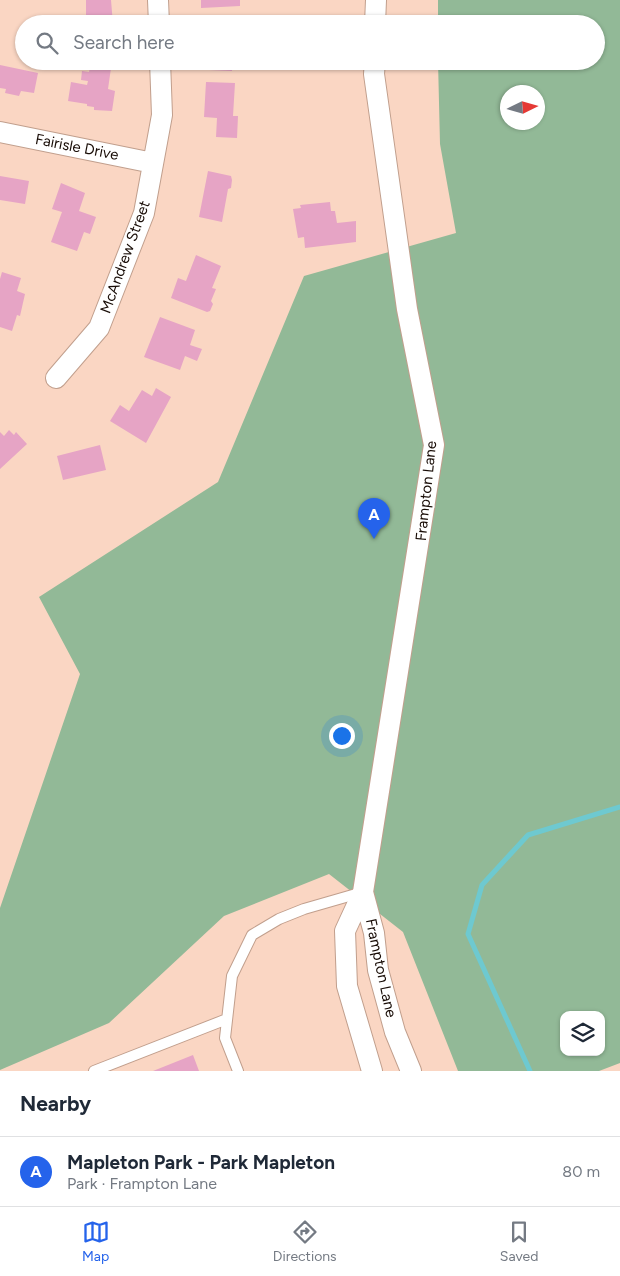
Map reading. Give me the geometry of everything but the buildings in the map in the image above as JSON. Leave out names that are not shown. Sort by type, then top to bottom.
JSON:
[{"type":"street","points":[[158,0],[158,15]]},
{"type":"street","points":[[375,15],[376,0]]},
{"type":"street","name":"McAndrew Street","points":[[56,378],[99,328],[144,213],[162,115],[160,70]]},
{"type":"street","name":"Frampton Lane","points":[[372,1071],[347,986],[345,931],[364,892],[434,445],[407,309],[374,70]]},
{"type":"street","name":"Fairisle Drive","points":[[0,132],[154,163]]},
{"type":"street","name":"Frampton Lane","points":[[364,892],[374,933],[378,970],[395,1032],[411,1071]]},
{"type":"lane","points":[[238,1071],[225,1038],[232,976],[252,935],[279,919],[304,909],[364,892]]},
{"type":"lane","points":[[94,1071],[227,1020]]},
{"type":"green space","points":[[438,0],[620,0],[620,1063],[599,1071],[458,1071],[403,932],[329,874],[224,916],[109,1023],[0,1070],[0,908],[80,674],[39,597],[218,482],[304,276],[456,233],[440,144],[438,70],[605,70],[605,15],[438,15]]},
{"type":"waterway","points":[[530,1071],[468,934],[482,885],[528,835],[620,807]]},
{"type":"place","name":"Mapleton Park - Park Mapleton","points":[[374,539]]}]
